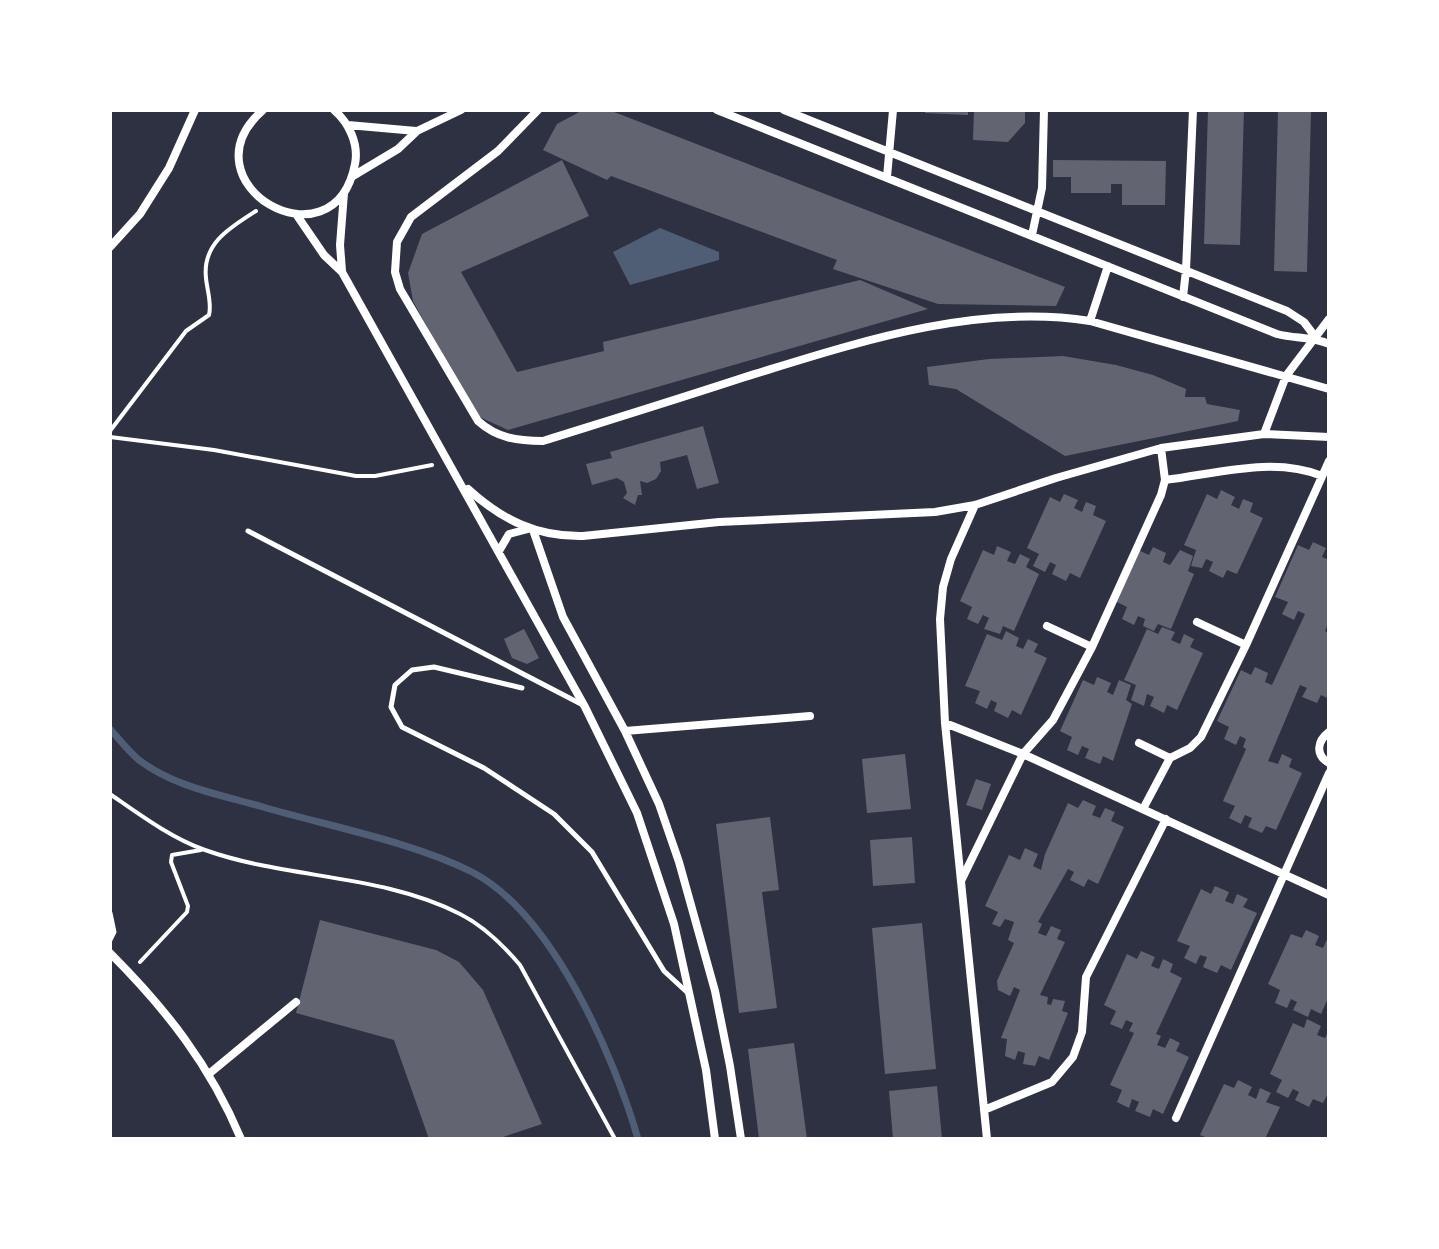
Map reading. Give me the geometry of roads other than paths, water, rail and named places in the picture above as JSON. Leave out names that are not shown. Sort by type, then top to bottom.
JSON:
[{"type":"street","points":[[110,247],[140,214],[169,168],[195,110]]},
{"type":"street","points":[[263,110],[243,138],[240,159],[245,180],[266,204],[280,212],[296,214],[323,209],[344,192],[353,176],[357,159],[355,141],[348,125],[334,110]]},
{"type":"street","points":[[353,176],[387,156],[417,131],[461,110]]},
{"type":"street","points":[[538,110],[498,151],[411,217],[397,242],[395,272],[400,289],[478,421],[490,431],[523,441],[543,441],[868,340],[987,318],[1035,316],[1090,321],[1329,389]]},
{"type":"street","points":[[717,110],[738,114],[1277,334],[1300,339],[1316,338]]},
{"type":"street","points":[[784,110],[1296,315],[1316,338],[1329,344]]},
{"type":"street","points":[[887,177],[893,110]]},
{"type":"street","points":[[1032,235],[1042,188],[1044,110]]},
{"type":"street","points":[[1183,297],[1193,110]]},
{"type":"street","points":[[348,125],[417,131]]},
{"type":"street","points":[[342,272],[340,245],[344,192]]},
{"type":"street","points":[[296,214],[317,245],[342,272],[585,707],[637,813],[674,924],[706,1070],[715,1139]]},
{"type":"street","points":[[1090,321],[1108,266]]},
{"type":"street","points":[[1264,434],[1286,376],[1329,319]]},
{"type":"street","points":[[461,483],[485,505],[512,522],[561,536],[583,536],[719,522],[935,512],[975,505],[1161,448],[1264,434],[1329,437]]},
{"type":"street","points":[[960,882],[1023,754],[1053,720],[1092,647],[1161,495],[1165,480],[1161,448]]},
{"type":"street","points":[[1143,809],[1170,758],[1190,748],[1201,737],[1329,461]]},
{"type":"street","points":[[1165,480],[1268,467],[1294,467],[1322,476]]},
{"type":"street","points":[[975,505],[951,559],[943,587],[940,619],[945,723],[987,1139]]},
{"type":"street","points":[[499,551],[509,534],[517,530],[533,530]]},
{"type":"street","points":[[533,530],[563,617],[625,731],[659,804],[698,923],[718,1006],[741,1139]]},
{"type":"street","points":[[1197,622],[1246,645]]},
{"type":"street","points":[[1047,626],[1092,647]]},
{"type":"street","points":[[625,731],[810,716]]},
{"type":"street","points":[[945,723],[1023,754],[1329,895]]},
{"type":"street","points":[[1329,732],[1321,739],[1319,747],[1320,755],[1329,763]]},
{"type":"street","points":[[1139,743],[1170,758]]},
{"type":"street","points":[[1176,1118],[1329,773]]},
{"type":"street","points":[[984,1110],[1052,1082],[1073,1057],[1082,1032],[1086,977],[1166,819]]},
{"type":"street","points":[[110,953],[181,1032],[210,1073],[241,1139]]},
{"type":"street","points":[[210,1073],[296,1002]]},
{"type":"lane","points":[[248,531],[585,707]]},
{"type":"lane","points":[[522,688],[434,667],[412,670],[395,685],[391,707],[402,727],[484,768],[554,814],[592,852],[664,971],[690,996]]},
{"type":"lane","points":[[110,913],[114,932],[110,940]]},
{"type":"water","points":[[660,228],[719,252],[719,260],[630,285],[613,252]]},
{"type":"waterway","points":[[110,729],[139,760],[183,784],[424,852],[472,872],[501,892],[528,919],[576,990],[613,1068],[638,1139]]}]
